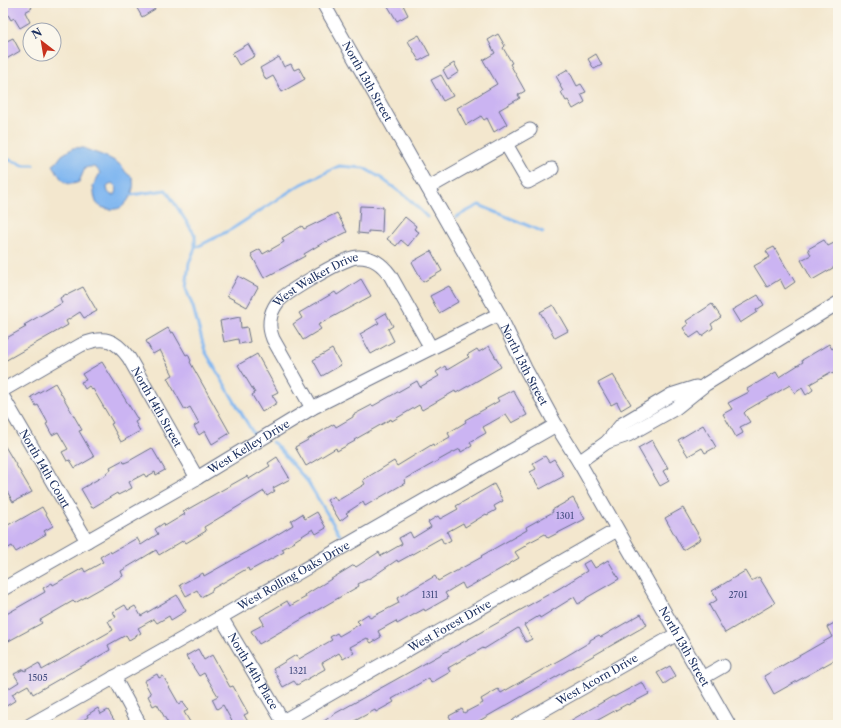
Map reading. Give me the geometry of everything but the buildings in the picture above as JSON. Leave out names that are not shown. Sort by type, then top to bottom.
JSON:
[{"type":"street","name":"North 13th Street","points":[[323,3],[499,314],[525,368],[556,425],[579,462],[729,725]]},
{"type":"street","points":[[428,188],[530,130]]},
{"type":"street","points":[[506,144],[528,182],[552,169]]},
{"type":"street","name":"West Walker Drive","points":[[312,408],[270,333],[271,316],[280,299],[347,260],[360,257],[369,258],[382,266],[390,275],[431,348]]},
{"type":"street","points":[[579,462],[607,442],[628,435],[676,408],[706,384],[838,304]]},
{"type":"street","name":"West Kelley Drive","points":[[3,588],[197,478],[312,408],[499,314]]},
{"type":"street","name":"North 14th Street","points":[[3,390],[81,345],[93,341],[111,341],[121,348],[129,358],[197,478]]},
{"type":"street","name":"North 14th Court","points":[[3,397],[87,541]]},
{"type":"street","name":"West Rolling Oaks Drive","points":[[30,725],[556,425]]},
{"type":"street","name":"West Forest Drive","points":[[284,723],[617,530]]},
{"type":"street","name":"North 14th Place","points":[[221,617],[284,723]]},
{"type":"street","name":"West Acorn Drive","points":[[517,725],[677,634]]},
{"type":"street","points":[[702,678],[723,666]]},
{"type":"street","points":[[114,677],[140,725]]},
{"type":"water","points":[[73,148],[85,148],[115,162],[132,177],[133,188],[129,199],[118,209],[101,207],[96,202],[94,196],[93,186],[100,173],[97,169],[94,167],[85,168],[79,182],[74,184],[66,183],[60,177],[53,165],[62,155]],"holes":[[[111,183],[116,186],[115,195],[111,195],[108,192],[107,187]]]},
{"type":"waterway","points":[[7,159],[24,165],[33,165]]},
{"type":"waterway","points":[[195,248],[232,229],[298,186],[339,166],[364,168],[381,178],[408,198],[427,217]]},
{"type":"waterway","points":[[128,192],[131,195],[166,190],[195,235],[195,248],[189,263],[186,289],[193,307],[205,351],[255,434]]},
{"type":"waterway","points":[[456,217],[479,205],[543,232]]},
{"type":"waterway","points":[[272,442],[308,482],[340,535]]}]
